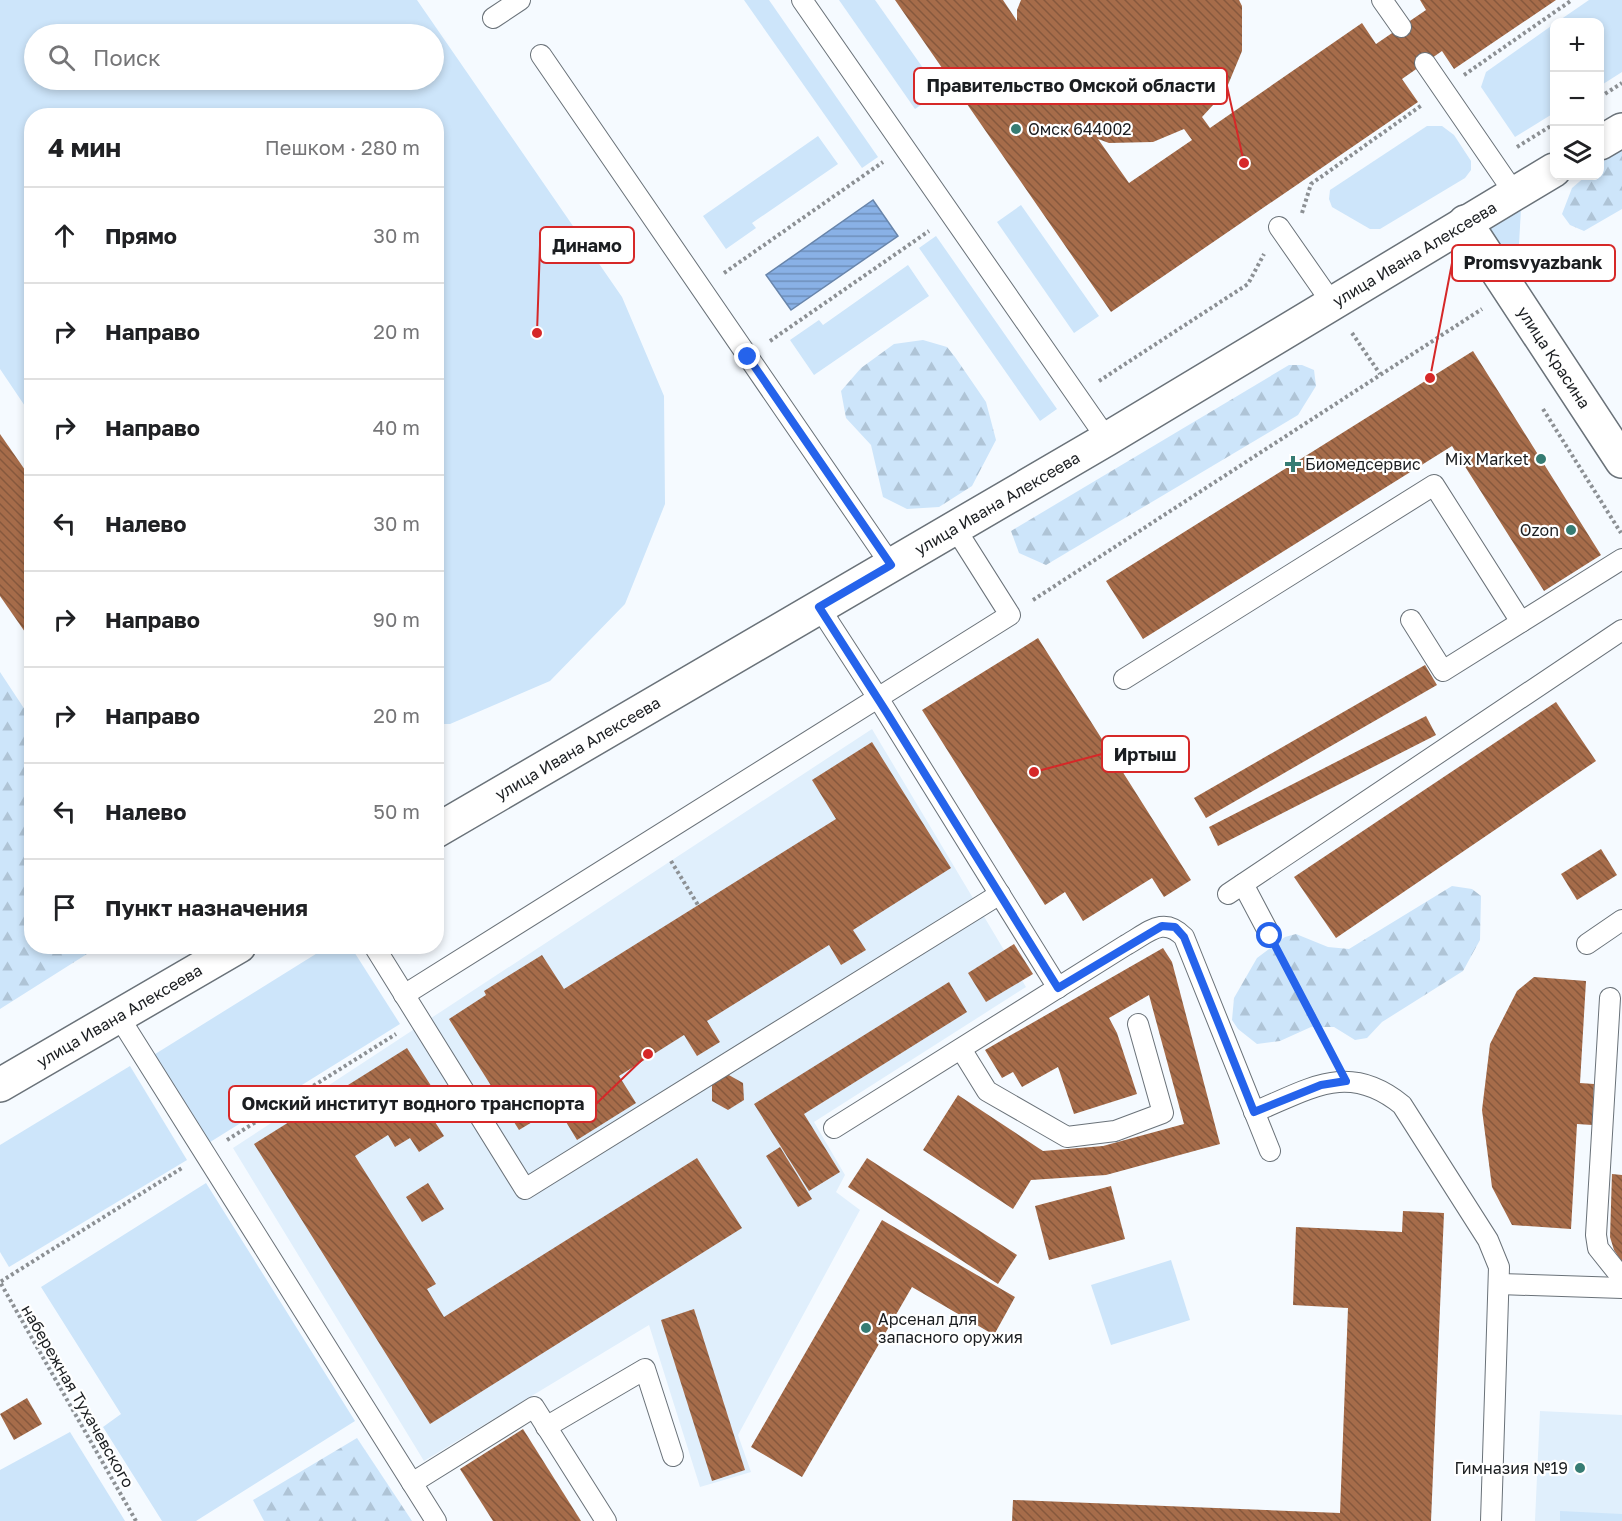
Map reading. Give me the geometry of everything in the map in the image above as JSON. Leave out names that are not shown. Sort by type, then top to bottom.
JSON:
[{"type":"street","points":[[1604,140],[1622,130]]},
{"type":"street","name":"улица Ивана Алексеева","points":[[444,826],[1107,439],[1550,172]]},
{"type":"street","name":"улица Красина","points":[[1465,222],[1622,461]]},
{"type":"street","name":"улица Ивана Алексеева","points":[[0,1084],[225,954]]},
{"type":"lane","points":[[493,18],[520,0]]},
{"type":"lane","points":[[802,0],[1107,439]]},
{"type":"lane","points":[[1382,0],[1401,27]]},
{"type":"lane","points":[[541,55],[891,565]]},
{"type":"lane","points":[[1425,63],[1515,194]]},
{"type":"lane","points":[[1279,227],[1332,303]]},
{"type":"lane","points":[[1124,680],[1434,485],[1521,622]]},
{"type":"lane","points":[[404,995],[1010,615],[955,528]]},
{"type":"lane","points":[[1411,620],[1443,671],[1622,559]]},
{"type":"lane","points":[[819,607],[1058,988]]},
{"type":"lane","points":[[1270,936],[1236,889],[1622,630]]},
{"type":"lane","points":[[379,954],[525,1189],[1000,894]]},
{"type":"lane","points":[[1587,944],[1622,920]]},
{"type":"lane","points":[[834,1128],[1162,926],[1175,927],[1184,937],[1270,1151]]},
{"type":"lane","points":[[1610,998],[1596,1235],[1598,1248],[1622,1278]]},
{"type":"lane","points":[[119,1017],[436,1521]]},
{"type":"lane","points":[[961,1049],[987,1091],[1067,1137],[1114,1131],[1163,1113],[1138,1024]]},
{"type":"lane","points":[[1254,1112],[1321,1085],[1346,1081],[1370,1084],[1386,1092],[1402,1105],[1488,1240],[1499,1267],[1491,1521]]},
{"type":"lane","points":[[1499,1284],[1622,1288]]},
{"type":"lane","points":[[546,1426],[645,1369],[673,1456]]},
{"type":"lane","points":[[412,1483],[534,1407],[606,1521]]},
{"type":"path","points":[[1604,94],[1622,83]]},
{"type":"path","points":[[701,289],[905,147]]},
{"type":"path","points":[[748,357],[952,215]]},
{"type":"path","points":[[1078,395],[1248,284]]},
{"type":"path","points":[[1057,585],[1510,290]]},
{"type":"path","points":[[1332,303],[1380,374]]},
{"type":"path","points":[[1480,310],[1487,320]]},
{"type":"path","points":[[1542,408],[1622,535]]},
{"type":"path","points":[[677,871],[698,905]]},
{"type":"path","points":[[1270,936],[1346,1081]]},
{"type":"path","name":"набережная Тухачевского","points":[[0,1282],[136,1521]]},
{"type":"shaded area","points":[[872,729],[1026,987],[814,1122],[845,1175],[836,1192],[860,1210],[738,1435],[751,1472],[700,1487],[649,1325],[424,1461],[233,1148]]},
{"type":"shaded area","name":"Гимназия №19","points":[[1540,1411],[1622,1415],[1622,1521],[1535,1521]]},
{"type":"green space","points":[[0,0],[417,0],[434,24],[24,24],[24,90],[444,90],[444,39],[622,297],[664,396],[665,504],[625,604],[550,681],[450,724],[444,724],[444,108],[24,108],[24,405],[0,369]]},
{"type":"green space","points":[[744,0],[769,0],[878,157],[862,168]]},
{"type":"green space","points":[[839,0],[875,0],[940,92],[915,109]]},
{"type":"green space","points":[[1589,0],[1622,0],[1622,72],[1604,83],[1604,18],[1563,18]]},
{"type":"green space","points":[[1550,27],[1550,115],[1515,137],[1481,87],[1486,72]]},
{"type":"green space","points":[[1427,126],[1442,126],[1454,135],[1471,161],[1471,170],[1465,178],[1380,229],[1370,229],[1332,207],[1329,199],[1330,190]]},
{"type":"green space","points":[[818,136],[838,164],[752,223],[756,228],[726,249],[703,216]]},
{"type":"green space","points":[[1622,149],[1622,209],[1584,231],[1570,225],[1562,214],[1572,188],[1581,180],[1604,180],[1604,160]]},
{"type":"green space","points":[[1021,205],[1099,316],[1074,333],[997,222]]},
{"type":"green space","points":[[1521,209],[1518,262],[1503,273],[1478,236]]},
{"type":"green space","points":[[936,236],[1057,409],[1040,421],[919,248]]},
{"type":"green space","points":[[908,265],[929,296],[814,375],[790,340],[819,320],[823,325]]},
{"type":"green space","points":[[923,340],[947,347],[955,357],[986,402],[996,440],[972,486],[939,507],[907,509],[883,497],[871,445],[846,418],[841,391],[861,368],[894,344]]},
{"type":"green space","points":[[1289,365],[1302,365],[1314,370],[1316,386],[1298,415],[1046,565],[1019,553],[1011,531]]},
{"type":"green space","points":[[0,672],[24,708],[24,954],[87,954],[0,1009]]},
{"type":"green space","points":[[1452,886],[1472,889],[1481,896],[1480,940],[1463,971],[1382,1022],[1367,1038],[1355,1040],[1334,1027],[1311,1027],[1280,1041],[1257,1044],[1238,1029],[1232,1020],[1234,998],[1257,958],[1285,937],[1296,934],[1328,947],[1349,949]]},
{"type":"green space","points":[[316,954],[355,954],[400,1024],[207,1144],[152,1056]]},
{"type":"green space","points":[[130,1066],[187,1160],[9,1267],[0,1252],[0,1145]]},
{"type":"green space","points":[[206,1183],[355,1421],[196,1521],[162,1521],[103,1427],[121,1414],[41,1287]]},
{"type":"green space","points":[[1171,1260],[1190,1320],[1111,1345],[1091,1285]]},
{"type":"green space","points":[[70,1432],[125,1521],[0,1521],[0,1470]]},
{"type":"green space","points":[[357,1438],[412,1521],[264,1521],[253,1500]]},
{"type":"green space","points":[[1560,1511],[1622,1514],[1622,1521],[1560,1521]]},
{"type":"water","points":[[873,200],[898,236],[791,310],[766,275]]},
{"type":"building","points":[[895,0],[1003,0],[1017,21],[1017,10],[1021,0],[1239,0],[1242,6],[1242,51],[1225,92],[1202,117],[1210,128],[1362,23],[1376,44],[1426,10],[1420,0],[1556,0],[1454,69],[1442,51],[1402,79],[1418,102],[1111,312]],"holes":[[[1184,129],[1192,140],[1129,183],[1098,139],[1109,143],[1153,142]]]},
{"type":"building","points":[[1473,351],[1601,555],[1544,591],[1452,446],[1143,639],[1106,581]]},
{"type":"building","points":[[0,434],[24,468],[24,630],[0,596]]},
{"type":"building","points":[[1038,638],[1191,880],[1164,897],[1152,878],[1083,921],[1065,892],[1045,905],[922,710]]},
{"type":"building","points":[[1425,665],[1437,685],[1206,818],[1194,798]]},
{"type":"building","points":[[1556,702],[1596,761],[1336,938],[1294,877]]},
{"type":"building","points":[[1426,716],[1436,735],[1218,846],[1209,827]]},
{"type":"building","points":[[872,742],[951,868],[853,930],[866,950],[841,965],[829,945],[707,1021],[720,1042],[697,1056],[684,1035],[619,1076],[636,1103],[577,1140],[557,1107],[519,1130],[449,1019],[486,995],[484,991],[542,955],[564,989],[836,819],[812,780]]},
{"type":"building","points":[[1601,849],[1617,875],[1577,900],[1561,874]]},
{"type":"building","points":[[1014,944],[1033,974],[986,1002],[968,973]]},
{"type":"building","points":[[1163,948],[1172,962],[1220,1144],[1106,1175],[1031,1180],[1013,1209],[923,1150],[958,1095],[1043,1151],[1103,1146],[1184,1124],[1149,995],[1109,1018],[1117,1033],[1137,1094],[1074,1114],[1058,1067],[1022,1087],[1013,1072],[1002,1078],[985,1050]]},
{"type":"building","points":[[1534,977],[1586,981],[1580,1083],[1594,1084],[1592,1125],[1577,1124],[1571,1229],[1512,1225],[1492,1187],[1482,1110],[1490,1044],[1517,991]]},
{"type":"building","points":[[949,982],[967,1012],[804,1114],[840,1172],[809,1191],[754,1104]]},
{"type":"building","points":[[407,1048],[449,1114],[435,1122],[444,1136],[419,1152],[410,1138],[395,1147],[388,1135],[355,1156],[436,1284],[427,1289],[444,1317],[697,1158],[742,1228],[430,1424],[254,1144]]},
{"type":"building","points":[[727,1074],[743,1083],[744,1100],[728,1110],[712,1101],[712,1083]]},
{"type":"building","points":[[780,1147],[812,1199],[798,1207],[766,1156]]},
{"type":"building","points":[[867,1158],[1017,1255],[998,1284],[848,1187]]},
{"type":"building","points":[[1612,1174],[1622,1175],[1622,1262],[1614,1250],[1610,1237]]},
{"type":"building","points":[[428,1183],[444,1209],[422,1222],[406,1197]]},
{"type":"building","points":[[1111,1186],[1125,1239],[1049,1260],[1035,1206]]},
{"type":"building","points":[[1403,1211],[1444,1213],[1431,1521],[1012,1521],[1013,1500],[1340,1513],[1348,1308],[1293,1305],[1296,1227],[1402,1232]]},
{"type":"building","points":[[882,1220],[1015,1297],[994,1335],[912,1287],[802,1477],[751,1447]]},
{"type":"building","points":[[694,1309],[745,1470],[712,1481],[661,1320]]},
{"type":"building","points":[[27,1398],[42,1424],[14,1440],[0,1414]]},
{"type":"building","points":[[523,1429],[581,1521],[493,1521],[460,1469]]},
{"type":"place","name":"Омск 644002","points":[[1016,129]]},
{"type":"place","name":"Правительство Омской области","points":[[1244,163]]},
{"type":"place","name":"Динамо","points":[[537,333]]},
{"type":"place","name":"Promsvyazbank","points":[[1430,378]]},
{"type":"place","name":"Mix Market","points":[[1541,459]]},
{"type":"place","name":"Биомедсервис","points":[[1293,464]]},
{"type":"place","name":"Ozon","points":[[1571,530]]},
{"type":"place","name":"Иртыш","points":[[1034,772]]},
{"type":"place","name":"Омский институт водного транспорта","points":[[648,1054]]},
{"type":"place","name":"Арсенал для запасного оружия","points":[[866,1328]]},
{"type":"place","name":"Гимназия №19","points":[[1580,1468]]},
{"type":"route","points":[[748,357],[891,565],[819,607],[1058,988],[1126,945],[1162,926],[1175,927],[1184,937],[1254,1112],[1321,1085],[1346,1081],[1270,936]]}]
